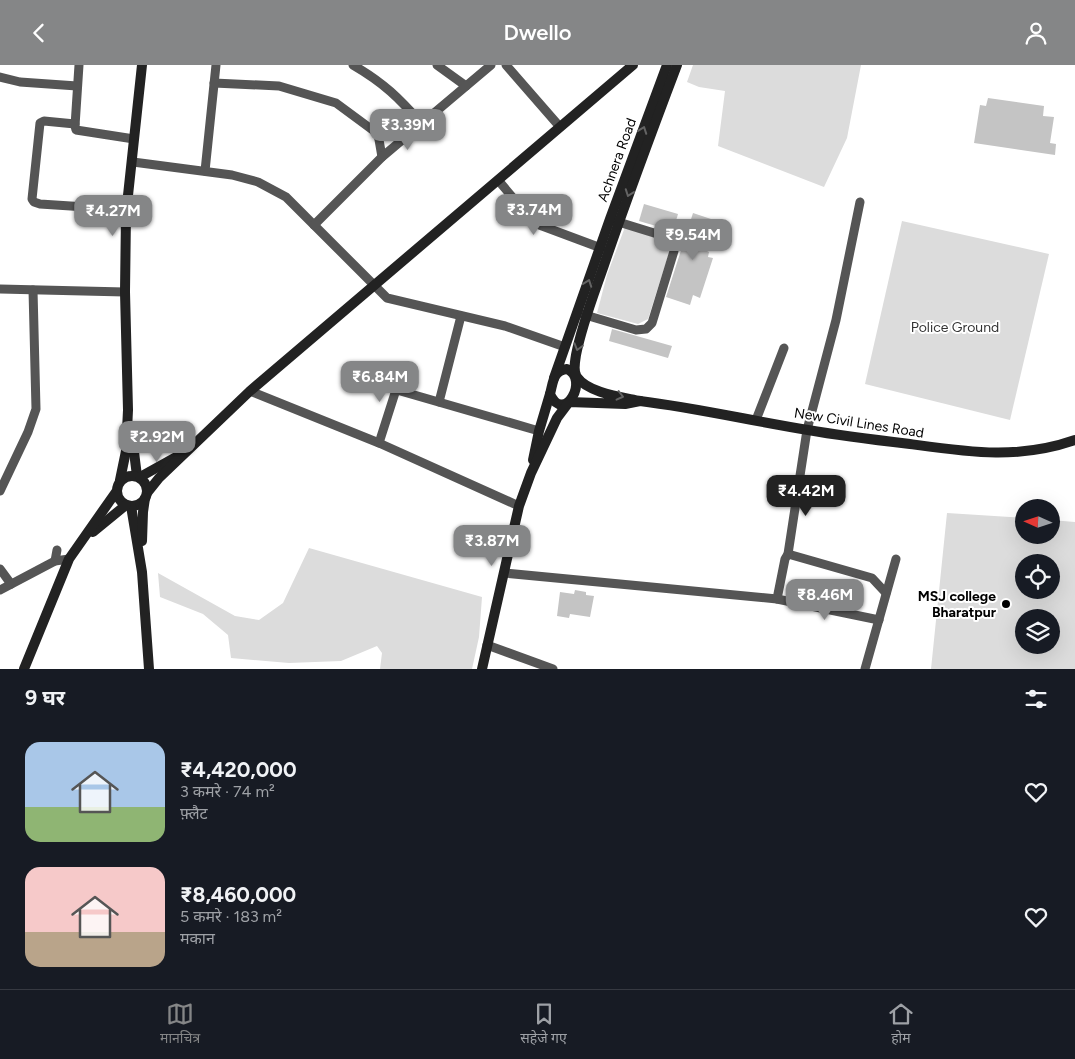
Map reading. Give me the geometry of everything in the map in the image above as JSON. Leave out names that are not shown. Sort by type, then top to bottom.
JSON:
[{"type":"main road","points":[[24,669],[69,559],[116,492],[126,451],[128,410],[125,292],[126,213],[142,65]]},
{"type":"main road","points":[[83,541],[128,506],[140,504],[186,452],[250,391],[633,65]]},
{"type":"main road","name":"Achnera Road","points":[[554,378],[565,347],[582,314],[667,65]]},
{"type":"main road","name":"Achnera Road","points":[[576,377],[576,356],[582,314],[601,248],[614,221],[677,65]]},
{"type":"main road","points":[[531,473],[539,431],[557,372],[564,369],[571,371],[585,385],[596,391],[640,401]]},
{"type":"main road","points":[[482,669],[518,506],[557,418],[573,397],[576,377]]},
{"type":"main road","points":[[550,394],[556,403],[562,405],[569,402],[625,404],[640,401]]},
{"type":"main road","name":"New Civil Lines Road","points":[[640,401],[690,407],[807,430],[935,449],[999,453],[1048,448],[1075,440]]},
{"type":"main road","points":[[128,410],[139,477],[145,484],[146,495],[142,526],[142,572],[149,669]]},
{"type":"main road","points":[[120,480],[129,475],[139,477],[186,452]]},
{"type":"main road","points":[[116,492],[119,500],[128,506],[142,572]]},
{"type":"street","points":[[79,65],[76,130],[134,139]]},
{"type":"street","points":[[205,171],[216,65]]},
{"type":"street","points":[[353,65],[372,76],[394,93],[422,124]]},
{"type":"street","points":[[437,65],[466,86]]},
{"type":"street","points":[[314,225],[382,157],[491,65]]},
{"type":"street","points":[[506,65],[560,127]]},
{"type":"street","points":[[0,77],[20,82],[77,86]]},
{"type":"street","points":[[214,83],[279,86],[336,103],[378,134],[382,157]]},
{"type":"street","points":[[75,124],[44,121],[40,123],[32,199],[40,204],[86,207],[126,213]]},
{"type":"street","points":[[133,162],[232,175],[258,182],[286,197],[388,298],[505,326],[565,347]]},
{"type":"street","points":[[498,180],[534,223],[601,248]]},
{"type":"street","points":[[777,599],[785,559],[788,554],[807,430],[836,320],[860,203]]},
{"type":"street","points":[[582,314],[636,330],[646,329],[652,323],[674,251],[673,242],[667,237],[614,221]]},
{"type":"street","points":[[0,289],[125,292]]},
{"type":"street","points":[[0,491],[28,432],[36,409],[33,290]]},
{"type":"street","points":[[439,402],[461,316]]},
{"type":"street","points":[[756,420],[784,348]]},
{"type":"street","points":[[379,443],[402,371]]},
{"type":"street","points":[[397,390],[539,431]]},
{"type":"street","points":[[250,391],[379,443],[518,506]]},
{"type":"street","points":[[55,561],[56,550]]},
{"type":"street","points":[[788,554],[872,578],[886,593]]},
{"type":"street","points":[[0,590],[55,561],[69,559]]},
{"type":"street","points":[[865,669],[896,559]]},
{"type":"street","points":[[0,569],[11,584]]},
{"type":"street","points":[[504,573],[777,599],[878,620]]},
{"type":"street","points":[[488,645],[554,669]]},
{"type":"green space","points":[[693,65],[861,65],[847,138],[824,187],[718,146],[725,91],[699,87],[687,82]]},
{"type":"green space","name":"Police Ground","points":[[902,221],[1049,254],[1010,420],[865,384]]},
{"type":"green space","points":[[625,227],[667,242],[669,253],[648,319],[638,324],[597,313],[607,275]]},
{"type":"green space","name":"MSJ college Bharatpur","points":[[947,513],[1015,517],[1015,544],[1060,544],[1060,521],[1075,522],[1075,669],[931,669]]},
{"type":"green space","points":[[309,548],[482,597],[479,637],[472,669],[380,669],[382,653],[377,646],[341,661],[289,663],[231,658],[228,635],[203,614],[160,597],[158,573],[235,616],[259,620],[283,603]]},
{"type":"building","points":[[988,98],[1044,106],[1043,116],[1054,117],[1050,143],[1056,144],[1055,155],[974,143],[980,105],[986,106]]},
{"type":"building","points":[[644,204],[678,214],[673,231],[639,221]]},
{"type":"building","points":[[693,213],[717,221],[707,251],[709,252],[708,257],[713,258],[700,298],[693,295],[690,305],[666,297]]},
{"type":"building","points":[[612,329],[672,346],[668,358],[609,341]]},
{"type":"building","points":[[575,590],[594,596],[590,617],[570,614],[569,618],[557,616],[560,592],[574,594]]},
{"type":"place","name":"MSJ college Bharatpur","points":[[1006,604]]}]
